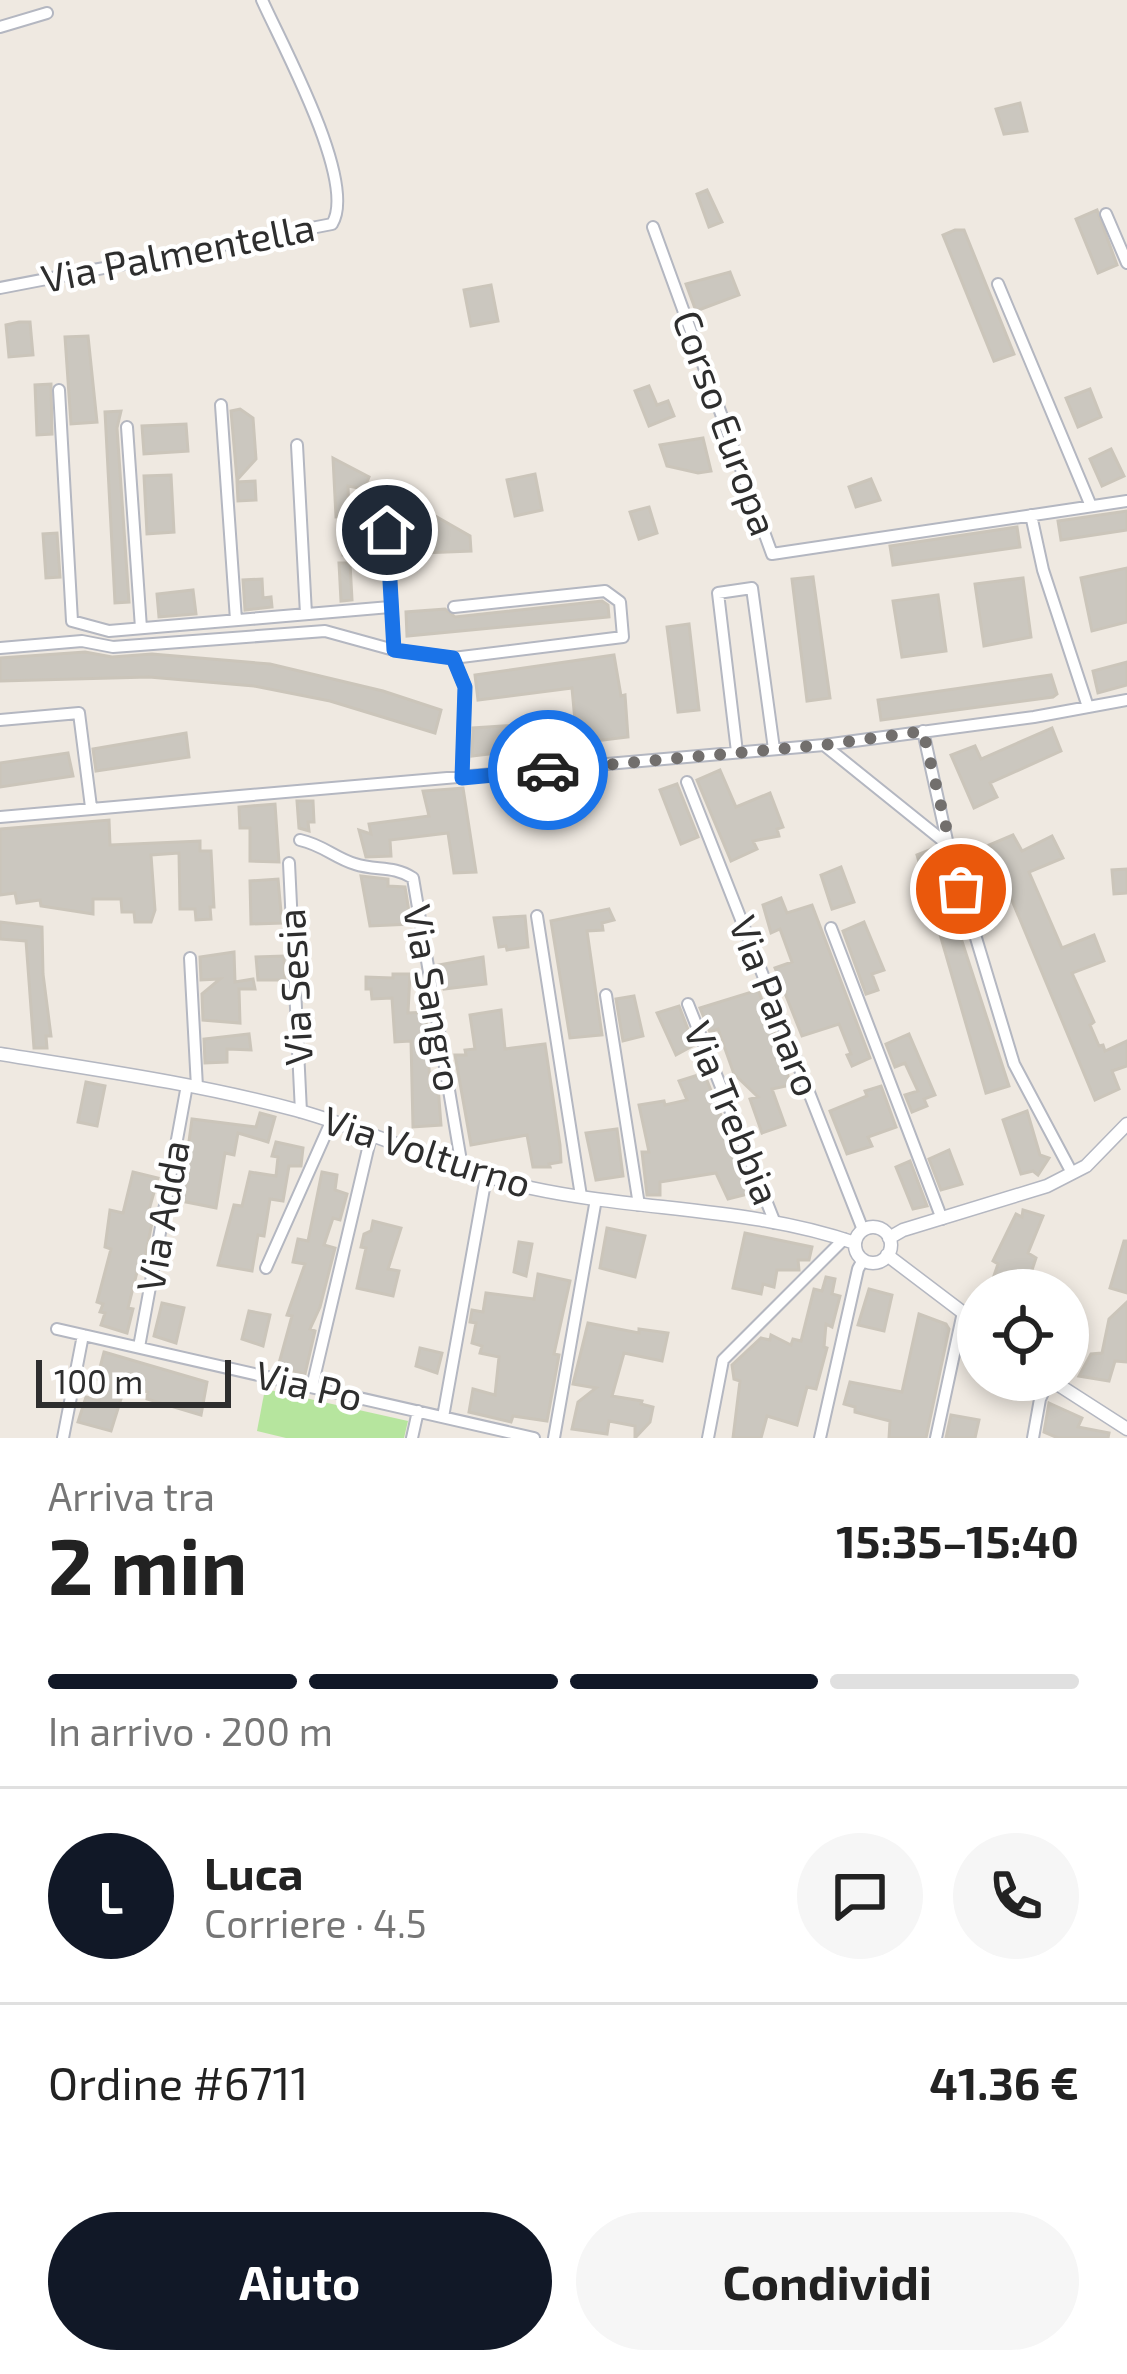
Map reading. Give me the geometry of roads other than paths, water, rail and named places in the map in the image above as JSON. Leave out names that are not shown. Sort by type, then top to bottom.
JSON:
[{"type":"street","name":"Via Palmentella","points":[[0,287],[332,224],[340,206],[330,158],[301,80],[262,0]]},
{"type":"street","points":[[0,27],[47,13]]},
{"type":"street","points":[[1106,214],[1127,263]]},
{"type":"street","name":"Corso Europa","points":[[653,227],[772,554],[1127,500]]},
{"type":"street","points":[[998,284],[1091,506]]},
{"type":"street","points":[[59,390],[72,621],[109,631],[390,608]]},
{"type":"street","points":[[221,405],[236,620]]},
{"type":"street","points":[[128,427],[141,628]]},
{"type":"street","points":[[297,445],[306,614]]},
{"type":"street","points":[[385,491],[394,650]]},
{"type":"street","points":[[1031,515],[1042,570],[1088,707]]},
{"type":"street","points":[[737,752],[718,593],[752,588],[774,749]]},
{"type":"street","points":[[0,648],[82,641],[112,647],[326,631],[394,650],[453,658],[623,637],[620,602],[605,591],[454,607]]},
{"type":"street","points":[[453,658],[465,687],[462,778]]},
{"type":"street","points":[[0,817],[824,745],[1127,700]]},
{"type":"street","points":[[0,720],[79,713],[91,807]]},
{"type":"street","points":[[923,731],[948,845],[1014,1064],[1072,1173]]},
{"type":"street","points":[[824,745],[948,845]]},
{"type":"street","name":"Via Panaro","points":[[687,782],[854,1237]]},
{"type":"street","name":"Via Sangro","points":[[300,840],[324,845],[355,864],[400,869],[413,878],[462,1167]]},
{"type":"street","name":"Via Sesia","points":[[289,863],[302,1112]]},
{"type":"street","points":[[537,916],[588,1198],[554,1438]]},
{"type":"street","points":[[831,928],[941,1219]]},
{"type":"street","name":"Via Adda","points":[[139,1347],[192,1086],[190,958]]},
{"type":"street","points":[[606,994],[639,1205]]},
{"type":"street","name":"Via Trebbia","points":[[688,1004],[776,1223]]},
{"type":"street","name":"Via Volturno","points":[[0,1054],[192,1086],[302,1112],[486,1177],[588,1198],[854,1237]]},
{"type":"street","points":[[266,1268],[331,1122]]},
{"type":"street","points":[[889,1238],[1047,1186],[1087,1166],[1127,1124]]},
{"type":"street","points":[[312,1387],[370,1136]]},
{"type":"street","points":[[443,1417],[486,1177]]},
{"type":"street","points":[[709,1438],[723,1360],[854,1237],[875,1228],[889,1238]]},
{"type":"street","points":[[820,1438],[863,1260],[854,1237]]},
{"type":"street","points":[[863,1260],[879,1262],[887,1255],[889,1238]]},
{"type":"street","points":[[887,1255],[957,1308]]},
{"type":"street","name":"Via Po","points":[[57,1329],[529,1437]]},
{"type":"street","points":[[63,1438],[83,1335]]},
{"type":"street","points":[[936,1438],[957,1340]]},
{"type":"street","points":[[1033,1438],[1040,1401]]},
{"type":"street","points":[[1080,1401],[1123,1431]]},
{"type":"street","points":[[412,1438],[418,1411]]}]
